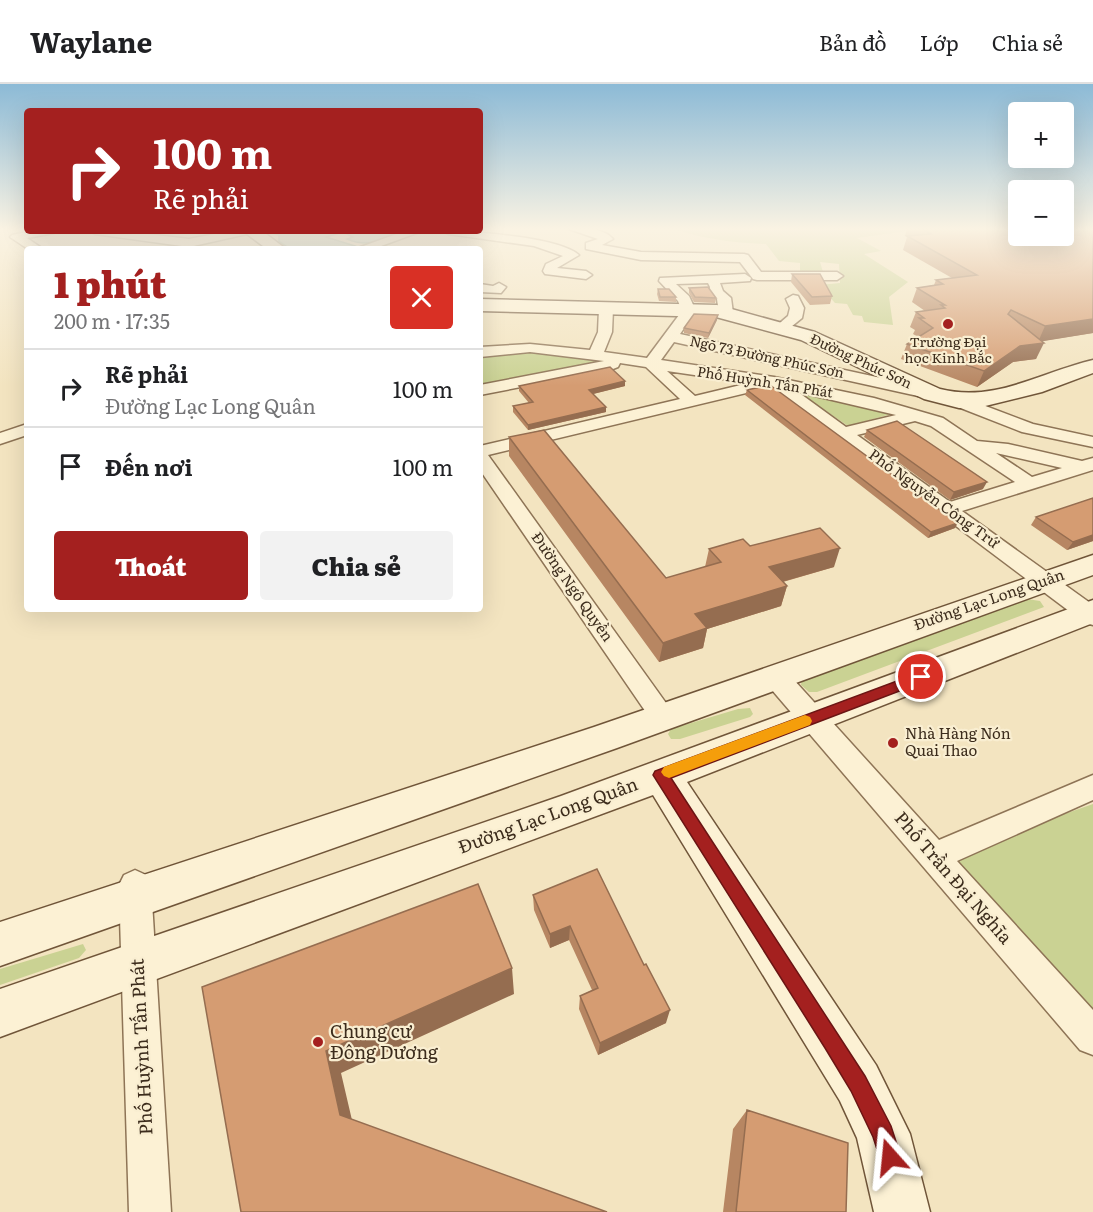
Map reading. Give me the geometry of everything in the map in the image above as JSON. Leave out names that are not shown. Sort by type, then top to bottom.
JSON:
[{"type":"main road","name":"Đường Phúc Sơn","points":[[483,305],[717,310],[818,340],[932,394],[958,401],[984,399],[978,393],[1003,380],[1002,377],[1084,369]]},
{"type":"main road","name":"Đường Lạc Long Quân","points":[[0,944],[135,889],[663,717],[1093,564]]},
{"type":"main road","name":"Đường Lạc Long Quân","points":[[0,1013],[661,775],[1091,614]]},
{"type":"main road","points":[[661,775],[858,1083],[883,1134],[902,1212]]},
{"type":"street","points":[[666,281],[684,299],[689,311],[651,364],[690,400]]},
{"type":"street","points":[[712,281],[717,287],[716,292],[724,298],[726,313]]},
{"type":"street","points":[[483,288],[496,290],[499,287]]},
{"type":"street","points":[[782,328],[795,318],[797,308],[793,298]]},
{"type":"street","points":[[595,355],[606,332],[606,309]]},
{"type":"street","name":"Ngõ 73 Đường Phúc Sơn","points":[[672,337],[932,394]]},
{"type":"street","name":"Phố Huỳnh Tấn Phát","points":[[483,352],[537,347],[774,382],[855,398],[917,415],[945,426],[1029,483]]},
{"type":"street","points":[[483,389],[629,361]]},
{"type":"street","points":[[483,450],[774,382]]},
{"type":"street","name":"Phố Nguyễn Công Trứ","points":[[774,382],[1091,614]]},
{"type":"street","points":[[843,433],[917,415],[958,401],[1028,428],[1093,442]]},
{"type":"street","points":[[0,439],[24,430]]},
{"type":"street","points":[[975,446],[1008,449],[1088,465]]},
{"type":"street","name":"Đường Ngô Quyền","points":[[483,461],[663,717]]},
{"type":"street","points":[[947,509],[1088,465]]},
{"type":"street","name":"Phố Trần Đại Nghĩa","points":[[775,676],[1093,1037]]},
{"type":"street","points":[[933,856],[1093,788]]},
{"type":"street","name":"Phố Huỳnh Tấn Phát","points":[[135,889],[150,1212]]},
{"type":"green space","points":[[840,281],[908,282],[889,297],[893,325],[864,322],[862,316],[853,315],[847,304],[835,303],[819,285],[840,283]]},
{"type":"green space","points":[[528,350],[604,361],[483,387],[483,354]]},
{"type":"green space","points":[[798,392],[891,414],[848,426]]},
{"type":"green space","points":[[1027,599],[1040,601],[1044,607],[817,692],[809,692],[801,685],[802,679]]},
{"type":"green space","points":[[750,708],[753,714],[750,717],[680,739],[671,739],[668,734],[671,729],[738,709]]},
{"type":"green space","points":[[1093,804],[1093,1030],[952,871],[956,852]]},
{"type":"green space","points":[[83,944],[86,950],[79,958],[0,985],[0,969]]},
{"type":"building","points":[[798,281],[824,281],[832,296],[812,297]]},
{"type":"building","points":[[937,281],[1093,281],[1093,319],[1045,326],[1011,310],[1008,314],[1044,343],[1020,346],[984,371],[907,344],[933,328],[919,318],[924,318],[916,312],[945,308],[941,305],[945,305],[917,288],[943,284]]},
{"type":"building","points":[[708,287],[716,298],[695,297],[689,288]]},
{"type":"building","points":[[658,289],[669,289],[676,297],[660,297]]},
{"type":"building","points":[[694,314],[718,315],[709,333],[684,328]]},
{"type":"building","points":[[610,367],[625,381],[589,390],[606,407],[528,425],[513,406],[533,402],[519,386]]},
{"type":"building","points":[[770,385],[958,523],[931,532],[747,390]]},
{"type":"building","points":[[897,421],[987,482],[954,492],[867,430]]},
{"type":"building","points":[[544,430],[666,578],[721,562],[709,549],[743,539],[750,546],[820,528],[840,548],[769,567],[787,586],[695,614],[707,628],[663,643],[509,437]]},
{"type":"building","points":[[1093,498],[1093,535],[1073,542],[1036,517]]},
{"type":"building","points":[[597,869],[644,965],[646,964],[670,1010],[600,1043],[580,996],[598,988],[570,926],[550,934],[533,895]]},
{"type":"building","name":"Chung cư Đông Dương","points":[[478,884],[512,968],[326,1051],[340,1115],[607,1212],[241,1212],[202,987]]},
{"type":"building","points":[[747,1110],[848,1143],[846,1212],[736,1212]]},
{"type":"slow traffic","points":[[669,772],[805,721]]},
{"type":"place","name":"Trường Đại học Kinh Bắc","points":[[948,324]]},
{"type":"place","name":"Nhà Hàng Nón Quai Thao","points":[[893,743]]},
{"type":"place","name":"Chung cư Đông Dương","points":[[318,1042]]},
{"type":"route","points":[[890,1157],[883,1134],[858,1083],[661,775],[921,677]]}]
